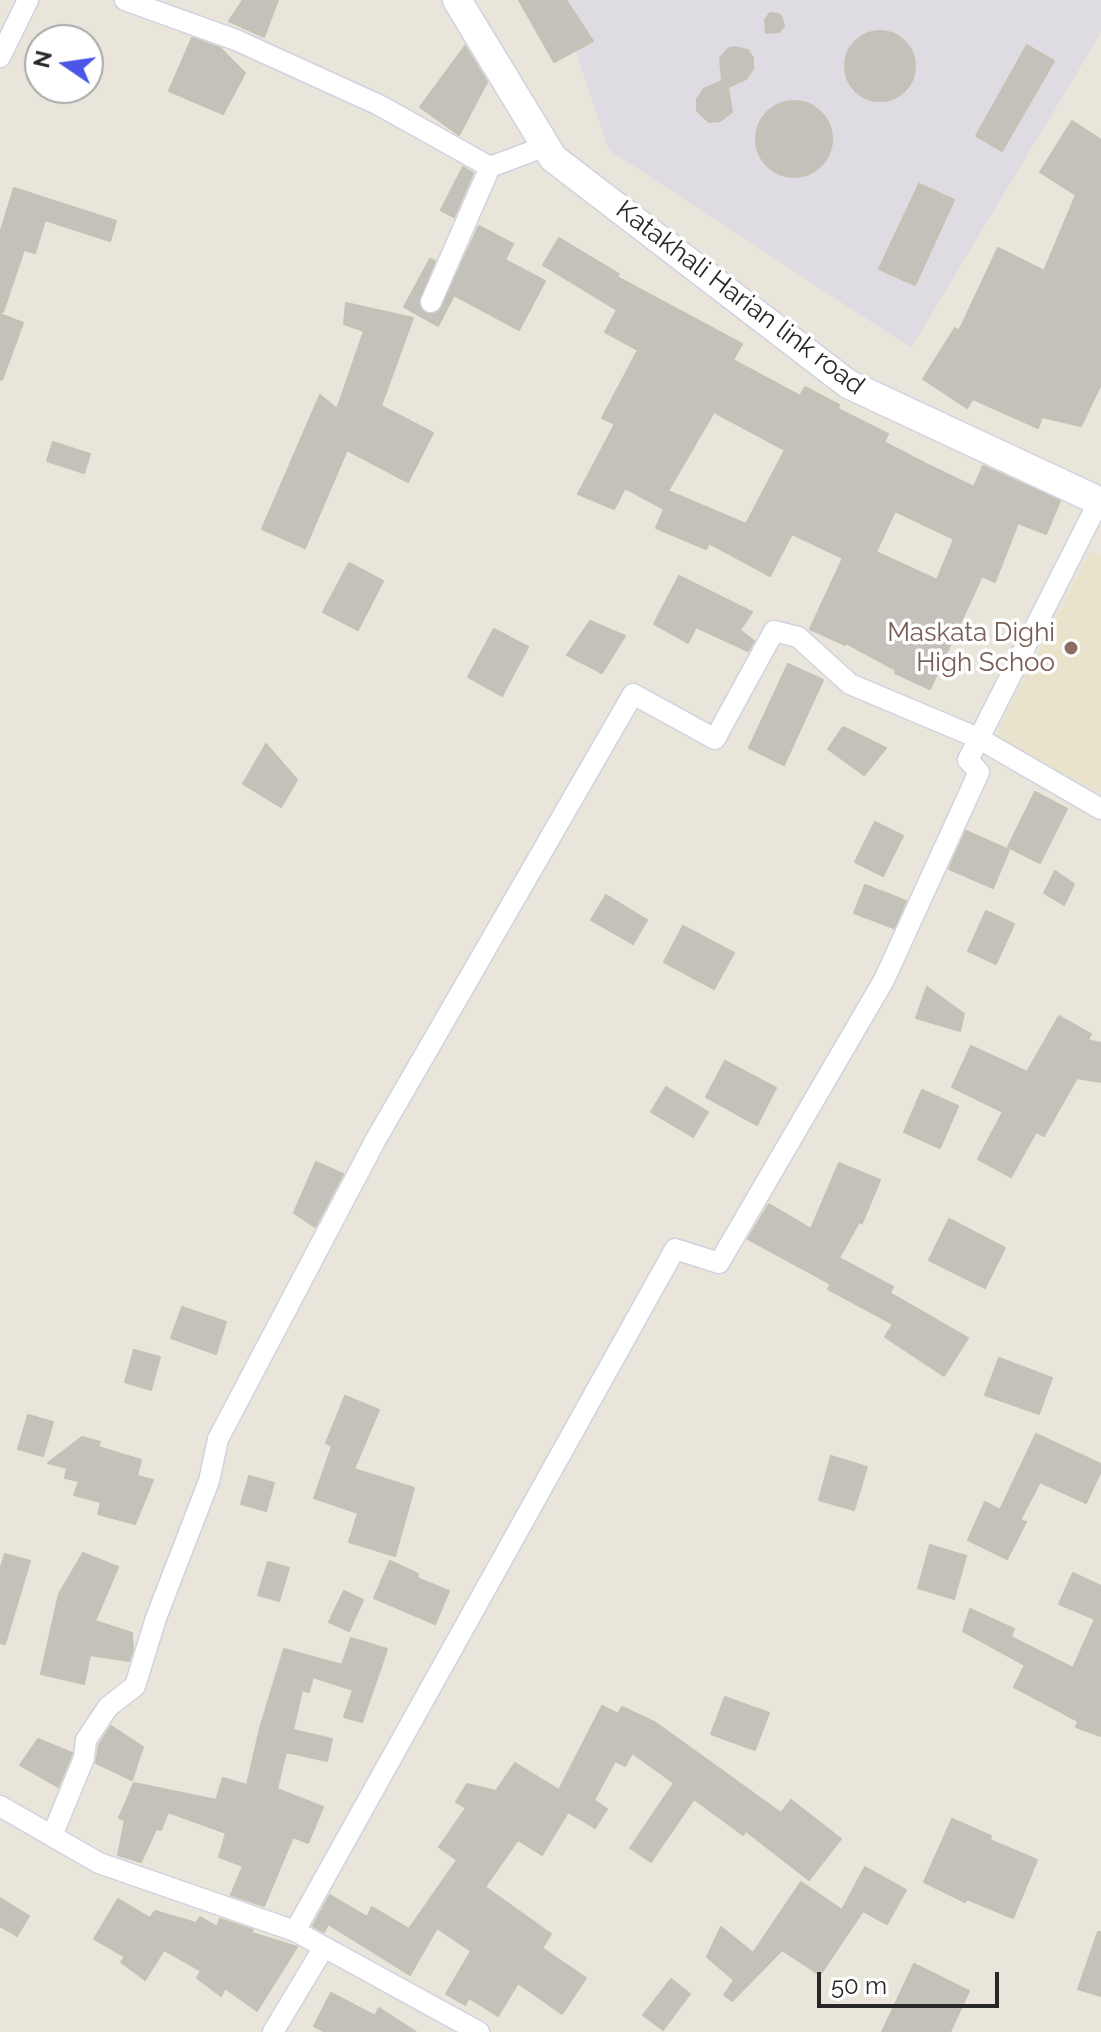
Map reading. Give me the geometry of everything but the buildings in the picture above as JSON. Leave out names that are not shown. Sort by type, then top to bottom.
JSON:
[{"type":"street","points":[[0,57],[28,0]]},
{"type":"street","points":[[125,0],[236,40],[379,105],[490,167]]},
{"type":"street","name":"Katakhali Harian link road","points":[[457,0],[553,158],[848,384],[1100,502]]},
{"type":"street","points":[[431,302],[490,167],[546,146]]},
{"type":"street","points":[[295,1931],[675,1249],[719,1263],[884,980],[979,772],[968,760],[1100,502]]},
{"type":"street","points":[[52,1836],[84,1758],[86,1740],[108,1707],[135,1686],[161,1606],[209,1481],[218,1439],[375,1141],[633,694],[715,739],[774,631],[798,637],[850,684],[978,738],[1101,809]]},
{"type":"street","points":[[0,1806],[99,1863],[295,1931],[479,2032]]},
{"type":"street","points":[[273,2032],[324,1947]]},
{"type":"shaded area","points":[[558,0],[1101,0],[1101,33],[911,348],[609,150]]},
{"type":"shaded area","name":"Maskata Dighi High Schoo","points":[[1090,552],[1101,557],[1101,792],[994,739]]},
{"type":"place","name":"Maskata Dighi High Schoo","points":[[1071,648]]}]
